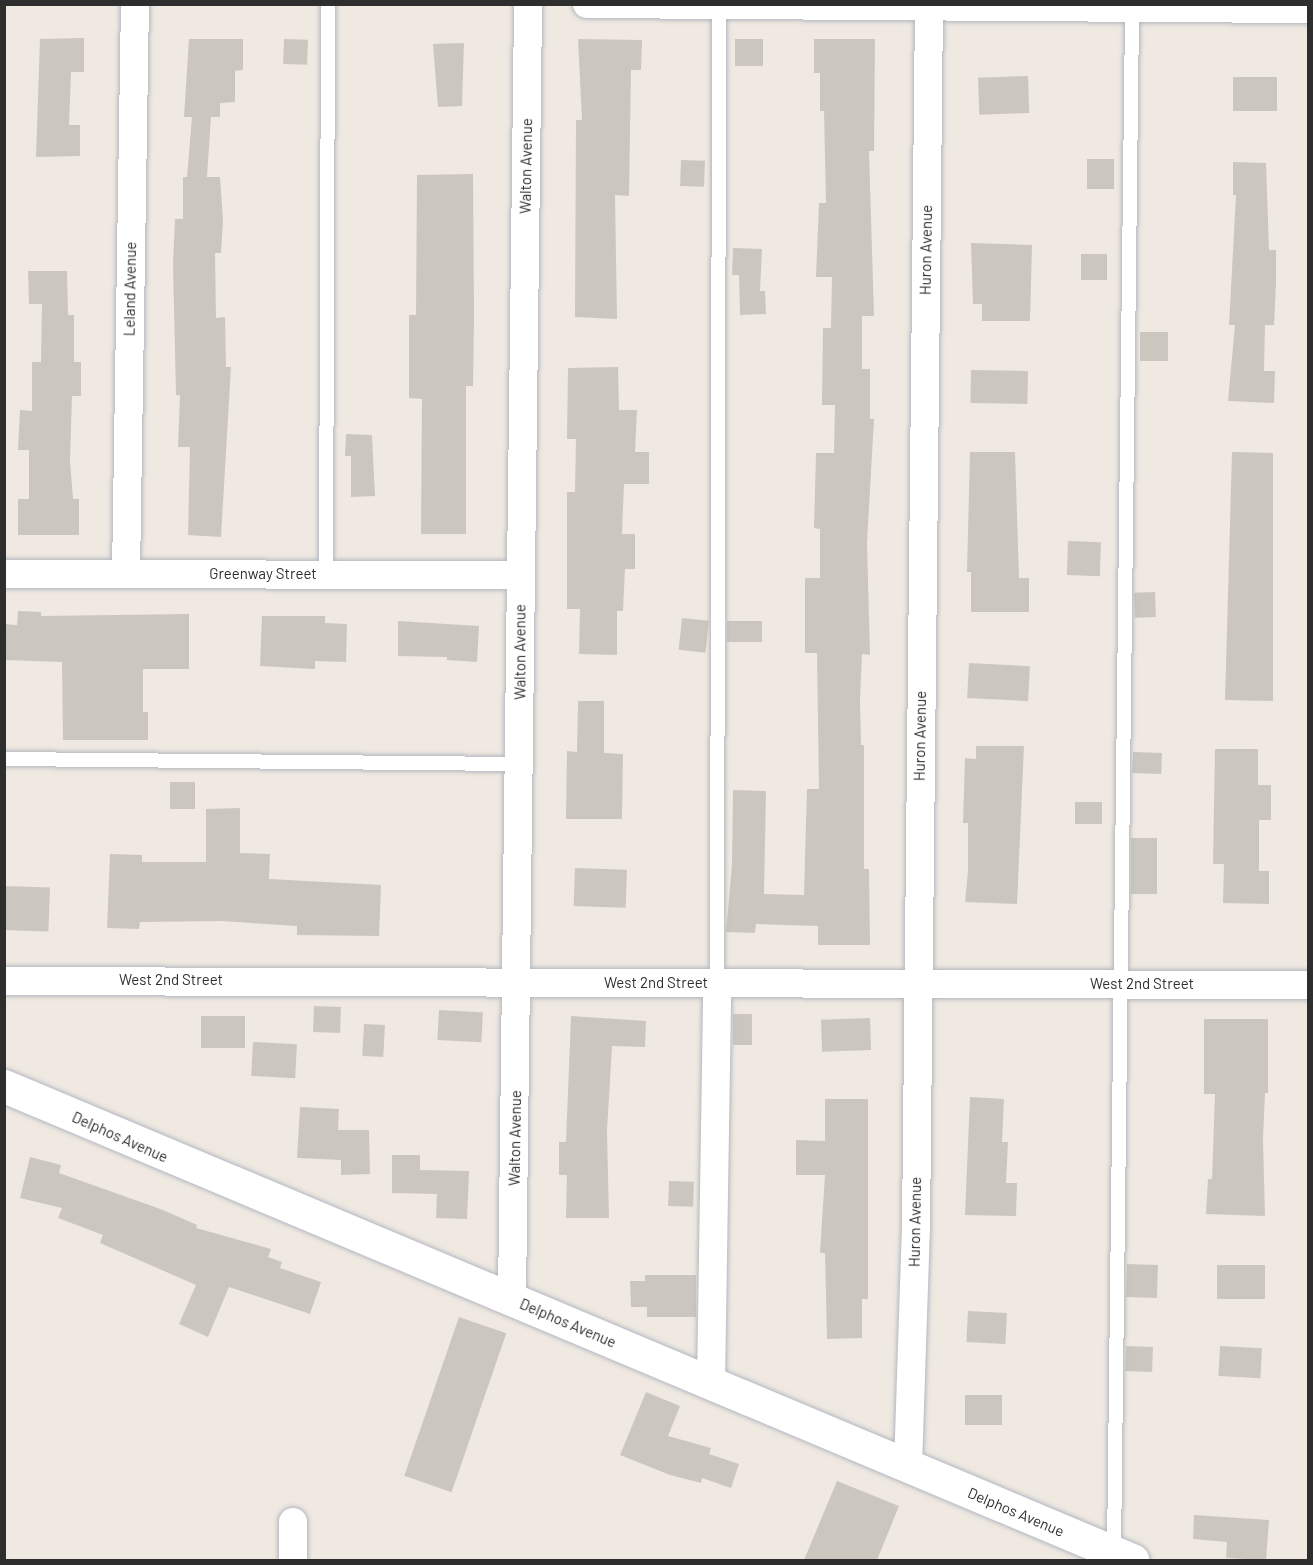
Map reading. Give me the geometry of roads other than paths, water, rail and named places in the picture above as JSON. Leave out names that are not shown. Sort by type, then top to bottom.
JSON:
[{"type":"street","name":"Leland Avenue","points":[[126,574],[135,4]]},
{"type":"street","name":"Walton Avenue","points":[[512,1299],[518,982],[528,4]]},
{"type":"street","points":[[587,4],[1308,9]]},
{"type":"street","name":"Huron Avenue","points":[[908,1467],[916,1227],[929,5]]},
{"type":"street","name":"Greenway Street","points":[[4,574],[521,576]]},
{"type":"street","name":"West 2nd Street","points":[[4,981],[1308,985]]},
{"type":"street","points":[[711,1384],[717,983]]},
{"type":"street","name":"Delphos Avenue","points":[[4,1086],[163,1156],[512,1299],[1123,1557]]},
{"type":"street","points":[[292,1560],[293,1522]]},
{"type":"lane","points":[[326,575],[328,4]]},
{"type":"lane","points":[[717,983],[719,5]]},
{"type":"lane","points":[[1123,1557],[1122,984],[1132,7]]},
{"type":"lane","points":[[4,759],[520,764]]}]
